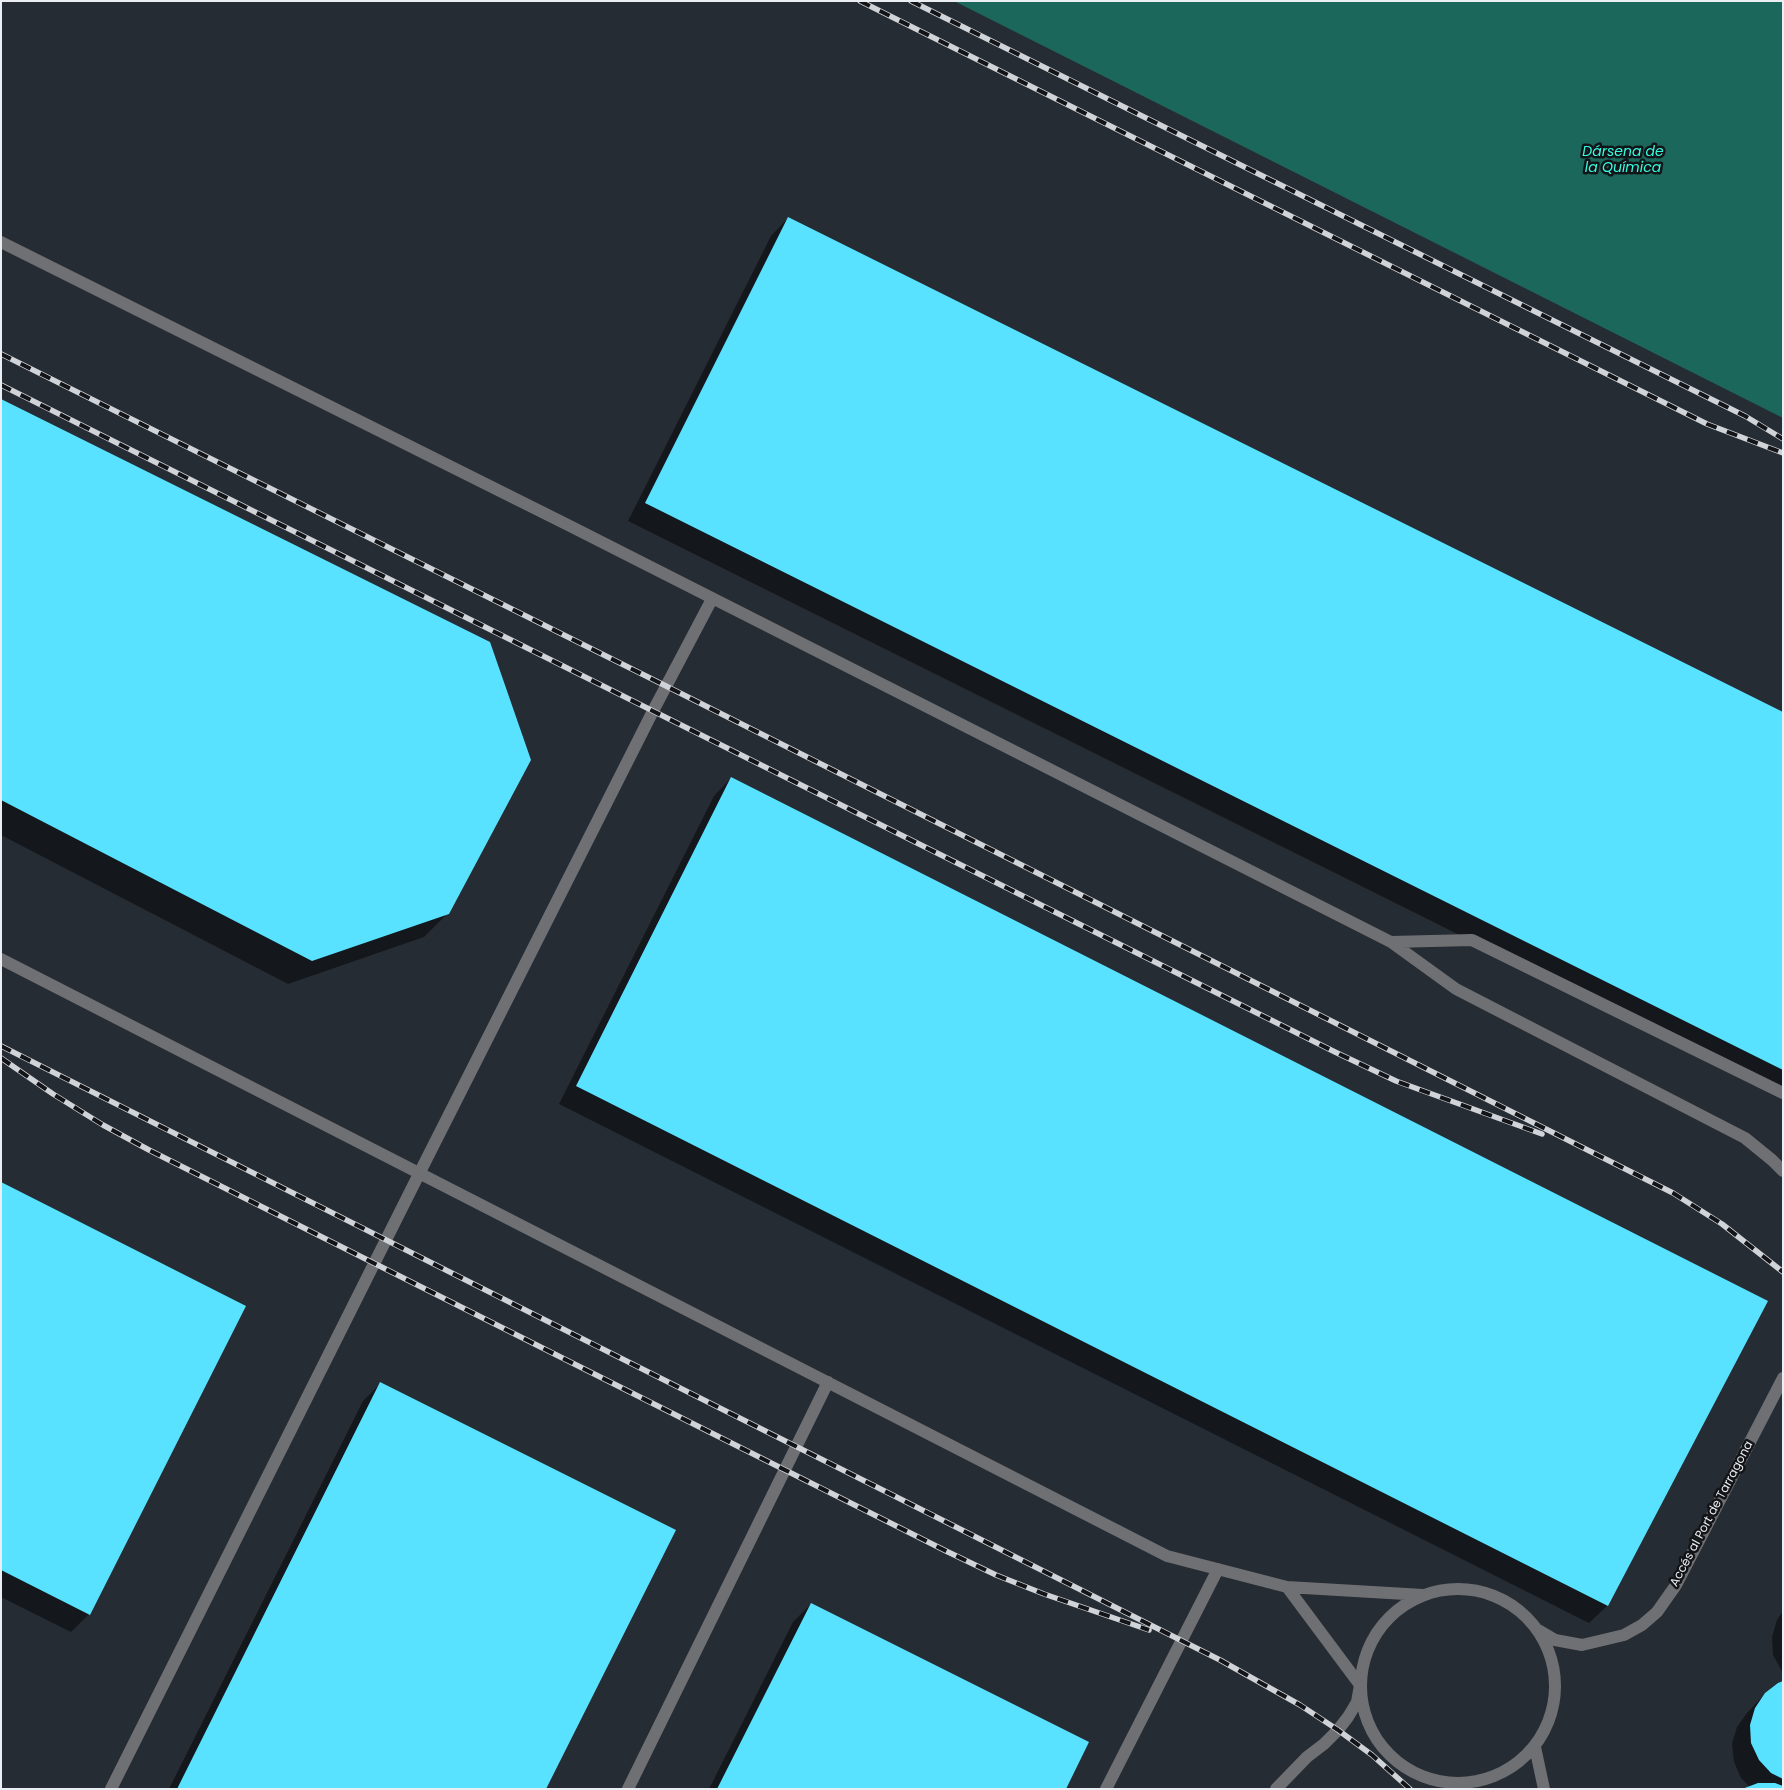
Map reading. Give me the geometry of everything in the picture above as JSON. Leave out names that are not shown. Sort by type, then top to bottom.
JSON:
[{"type":"lane","points":[[1,242],[568,525],[1391,942],[1456,989],[1745,1138],[1783,1171]]},
{"type":"lane","points":[[112,1789],[652,711],[712,599]]},
{"type":"lane","points":[[1391,942],[1472,940],[1783,1093]]},
{"type":"lane","points":[[1,959],[1167,1556],[1287,1587],[1423,1595],[1454,1588],[1487,1592],[1515,1607],[1538,1630],[1551,1657],[1556,1690],[1550,1720],[1535,1748],[1518,1764],[1477,1786],[1428,1780],[1408,1770],[1389,1756],[1375,1738],[1364,1712],[1360,1685],[1287,1587]]},
{"type":"lane","name":"Accés al Port de Tarragona","points":[[1538,1630],[1555,1640],[1582,1645],[1624,1635],[1642,1625],[1657,1612],[1676,1585],[1783,1378]]},
{"type":"lane","points":[[628,1789],[828,1382]]},
{"type":"lane","points":[[1106,1789],[1218,1569]]},
{"type":"lane","points":[[1276,1789],[1287,1776],[1324,1744],[1343,1724],[1357,1702],[1365,1656],[1378,1630],[1398,1610],[1423,1595]]},
{"type":"lane","points":[[1535,1748],[1544,1789]]},
{"type":"water","name":"Dársena de la Química","points":[[954,1],[1783,1],[1783,418]]},
{"type":"building","points":[[788,217],[1783,712],[1783,1070],[645,503]]},
{"type":"building","points":[[1,399],[490,642],[531,760],[449,914],[312,961],[1,800]]},
{"type":"building","points":[[731,777],[1768,1301],[1608,1606],[576,1086]]},
{"type":"building","points":[[1,1182],[246,1306],[90,1615],[1,1570]]},
{"type":"building","points":[[380,1382],[676,1530],[546,1789],[177,1789]]},
{"type":"building","points":[[811,1603],[1089,1742],[1066,1789],[717,1789]]},
{"type":"building","points":[[1783,1681],[1783,1779],[1771,1773],[1759,1760],[1751,1743],[1750,1725],[1755,1708],[1765,1693]]},
{"type":"building","points":[[1758,1783],[1775,1783],[1783,1786],[1783,1789],[1742,1789]]},
{"type":"railway","points":[[860,1],[1707,424],[1783,453]]},
{"type":"railway","points":[[911,1],[1745,416],[1783,439]]},
{"type":"railway","points":[[1,354],[666,686],[1673,1193],[1722,1224],[1783,1272]]},
{"type":"railway","points":[[1,385],[1335,1052],[1396,1081],[1542,1134]]},
{"type":"railway","points":[[1,1046],[1220,1660],[1300,1705],[1338,1730],[1372,1755],[1410,1789]]},
{"type":"railway","points":[[1,1058],[53,1094],[103,1125],[149,1150],[946,1551],[996,1575],[1044,1594],[1149,1630]]}]
